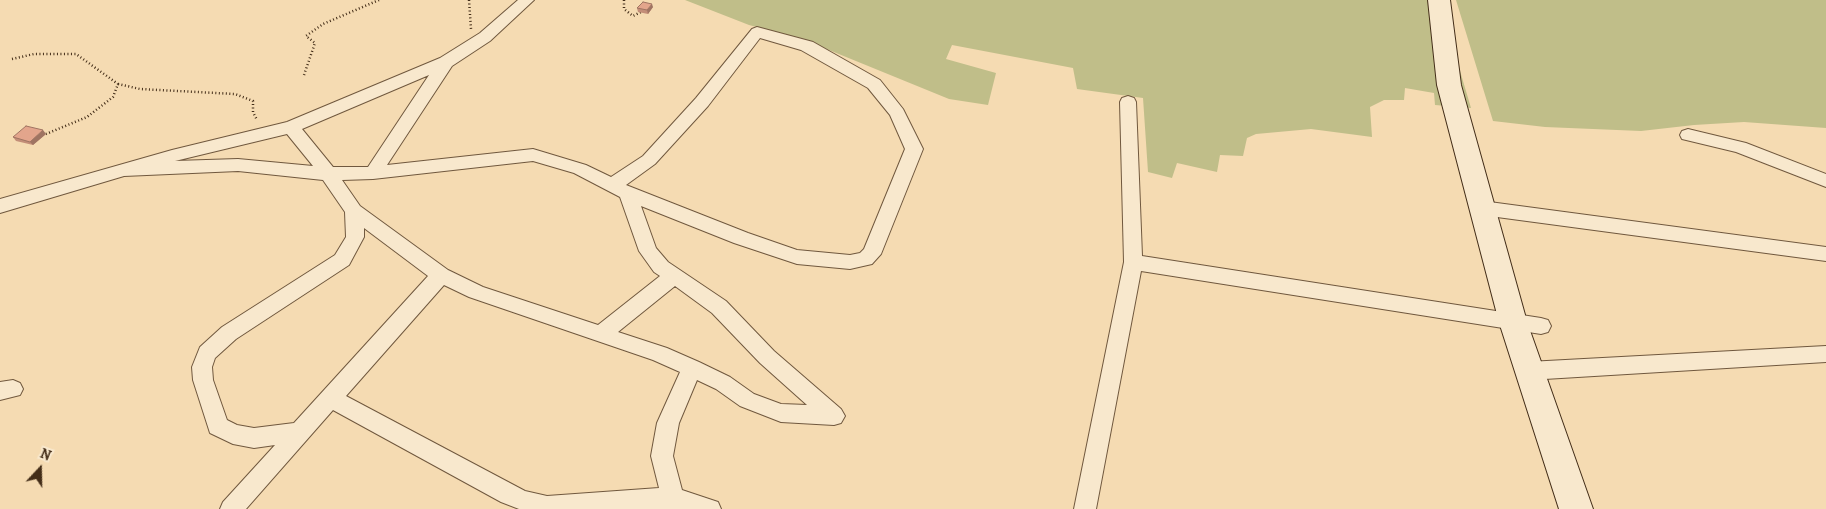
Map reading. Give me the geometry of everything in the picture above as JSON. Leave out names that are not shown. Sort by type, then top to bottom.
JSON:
[{"type":"street","points":[[0,206],[125,170],[291,127],[446,62],[485,37],[527,0]]},
{"type":"street","points":[[1438,0],[1449,85],[1482,208],[1528,372],[1576,509]]},
{"type":"street","points":[[125,170],[238,165],[326,174],[372,173],[533,155],[580,169],[620,189],[741,238],[797,257],[857,261],[872,254],[914,150],[897,113],[874,84],[807,46],[757,32],[702,102],[620,189]]},
{"type":"street","points":[[372,173],[446,62]]},
{"type":"street","points":[[1085,509],[1133,262],[1128,102]]},
{"type":"street","points":[[291,127],[311,150],[326,174],[354,211],[441,275],[476,292],[601,334],[692,368],[723,383],[747,400],[781,414],[834,416],[767,357],[719,306],[660,267],[648,251],[620,189]]},
{"type":"street","points":[[1688,135],[1740,147],[1826,181]]},
{"type":"street","points":[[1482,208],[1826,254]]},
{"type":"street","points":[[300,432],[254,438],[233,434],[218,426],[203,380],[202,367],[207,353],[229,333],[342,260],[355,237],[354,211]]},
{"type":"street","points":[[1133,262],[1541,326]]},
{"type":"street","points":[[231,509],[441,275]]},
{"type":"street","points":[[601,334],[674,276]]},
{"type":"street","points":[[1528,372],[1826,354]]},
{"type":"street","points":[[673,498],[662,456],[668,422],[692,368]]},
{"type":"street","points":[[331,398],[525,501],[547,506],[673,498],[710,509]]},
{"type":"path","points":[[304,75],[315,43],[306,36],[322,24],[379,0]]},
{"type":"path","points":[[468,0],[468,24],[473,36],[470,46]]},
{"type":"path","points":[[624,0],[624,9],[633,16],[641,12]]},
{"type":"path","points":[[12,59],[34,54],[76,54],[118,84],[140,89],[235,94],[253,102],[253,112],[259,123],[291,127]]},
{"type":"path","points":[[46,134],[87,117],[113,97],[118,84]]},
{"type":"shaded area","points":[[685,0],[1439,0],[1471,108],[1435,105],[1434,93],[1405,88],[1404,100],[1384,100],[1370,107],[1372,137],[1311,129],[1256,134],[1247,138],[1243,156],[1220,155],[1217,172],[1177,163],[1172,178],[1148,172],[1143,98],[1077,89],[1073,68],[952,45],[946,59],[996,73],[988,105],[949,99],[802,39],[749,25]]},
{"type":"shaded area","points":[[1456,0],[1826,0],[1826,128],[1744,122],[1641,131],[1545,127],[1493,121]]},
{"type":"building","points":[[643,2],[652,4],[647,10],[637,8]]},
{"type":"building","points":[[26,126],[43,130],[30,142],[13,137]]}]
